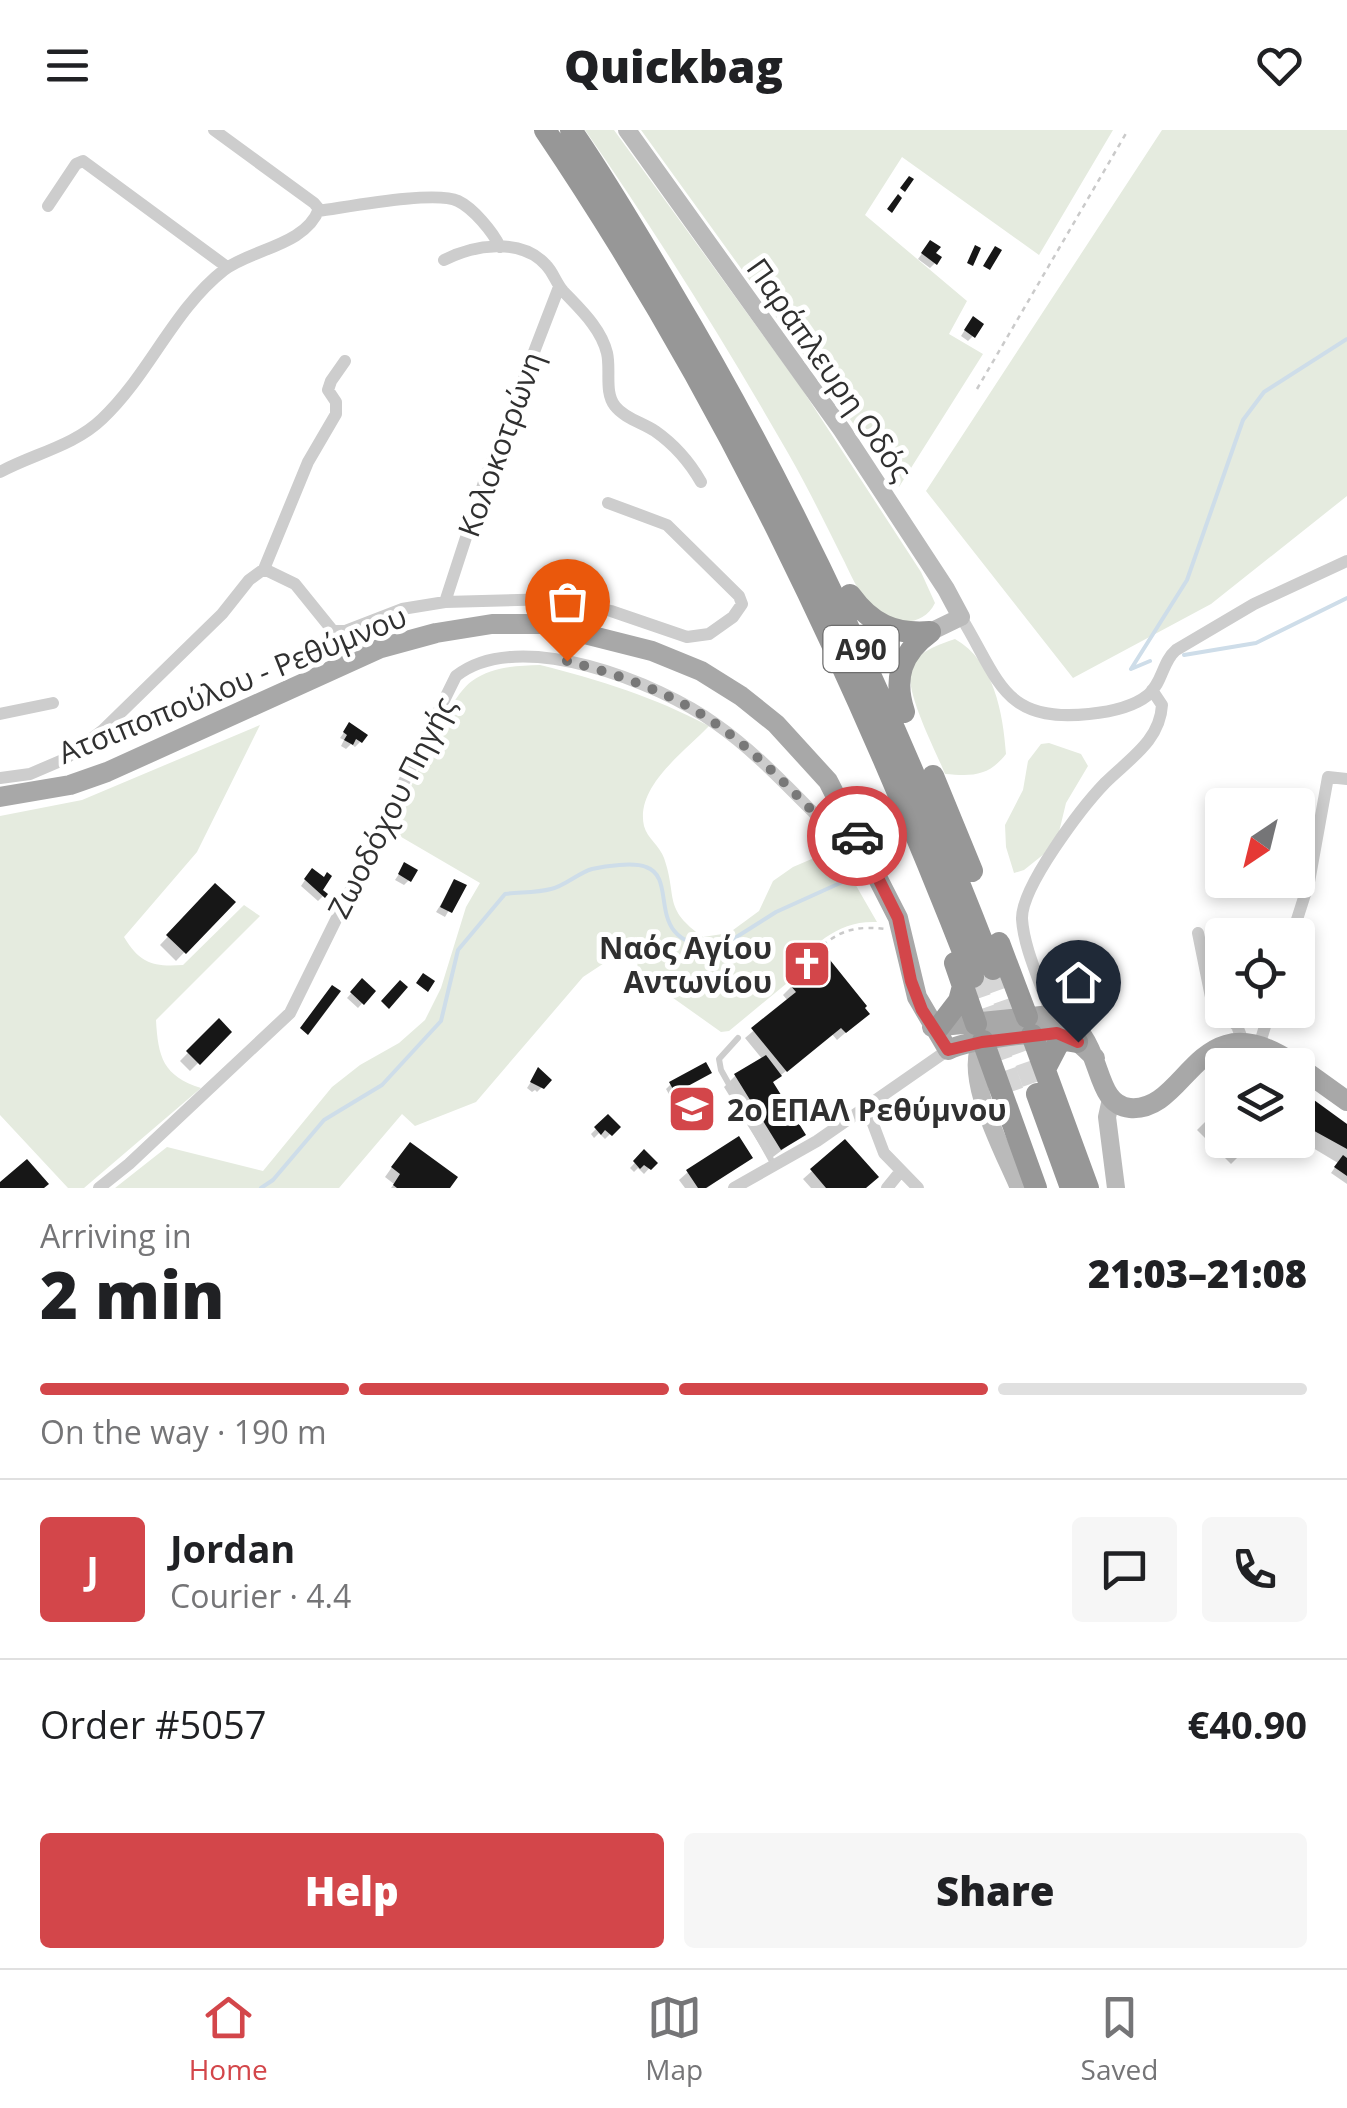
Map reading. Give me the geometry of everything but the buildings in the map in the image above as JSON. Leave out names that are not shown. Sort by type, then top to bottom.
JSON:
[{"type":"highway","name":"Α90","points":[[545,130],[693,347]]},
{"type":"highway","name":"Α90","points":[[570,130],[693,347],[787,498],[856,638],[930,806],[985,977]]},
{"type":"highway","points":[[693,347],[745,399],[774,447],[850,595],[949,810],[985,977],[979,1033],[1036,1188]]},
{"type":"highway","points":[[693,347],[708,417],[985,977],[1038,1021],[1045,1069],[1088,1188]]},
{"type":"highway","points":[[850,595],[861,610],[892,630],[930,632]]},
{"type":"highway","points":[[904,712],[898,676],[904,658],[930,632]]},
{"type":"highway","points":[[936,1027],[985,977]]},
{"type":"highway","points":[[1045,1069],[1058,1044],[1065,1040],[1086,1050]]},
{"type":"highway","points":[[1048,1188],[1026,1098],[1071,1188]]},
{"type":"main road","name":"Ατσιποπούλου - Ρεθύμνου","points":[[0,796],[70,785],[107,772],[380,648],[492,624],[546,624],[652,651],[702,672],[741,696],[776,724],[828,781],[884,887],[902,930],[911,981],[948,1050]]},
{"type":"main road","points":[[948,1050],[979,1033],[1038,1021],[1086,1050],[1111,1100],[1128,1108],[1149,1105],[1203,1058],[1228,1043],[1259,1048]]},
{"type":"main road","points":[[936,1027],[979,1033]]},
{"type":"main road","points":[[1315,1079],[1347,1101]]},
{"type":"street","points":[[214,130],[318,210]]},
{"type":"street","name":"Παράπλευρη Οδός","points":[[627,130],[842,430],[946,589],[960,617]]},
{"type":"street","points":[[48,206],[82,161],[227,267]]},
{"type":"street","points":[[0,472],[66,443],[102,420],[200,292],[227,267],[300,231],[318,210],[438,196],[458,200],[500,247]]},
{"type":"street","points":[[444,260],[464,250],[500,247],[516,249],[542,261],[598,332],[608,354],[610,396],[616,409],[656,432],[687,458],[701,482]]},
{"type":"street","name":"Κολοκοτρώνη","points":[[444,602],[485,479],[559,287]]},
{"type":"street","points":[[0,778],[30,774],[65,759],[103,730],[264,569],[304,472],[336,414],[336,402],[328,390],[345,360]]},
{"type":"street","points":[[264,569],[294,584],[334,631],[345,631],[402,609],[444,602],[558,599],[611,611],[687,637],[709,634],[739,612],[739,596],[672,528],[608,504]]},
{"type":"street","points":[[930,632],[960,617],[1005,692],[1024,709],[1053,717],[1113,712],[1145,697],[1160,677],[1166,658],[1176,650],[1254,604],[1347,561]]},
{"type":"street","name":"Ζωοδόχου Πηγής","points":[[99,1188],[290,1013],[456,676],[472,665],[496,658],[567,661],[680,702],[752,752],[835,834],[856,834]]},
{"type":"street","points":[[1038,1021],[1022,921],[1030,883],[1102,786],[1156,732],[1162,705],[1152,690]]},
{"type":"street","points":[[0,714],[53,702]]},
{"type":"street","points":[[1297,918],[1309,882],[1328,778],[1347,779]]},
{"type":"street","points":[[1198,933],[1212,1002],[1251,1044],[1260,1028]]},
{"type":"street","points":[[979,1033],[974,1061],[978,1085],[1019,1188]]},
{"type":"street","points":[[734,1188],[817,1142],[948,1050],[978,1085]]},
{"type":"street","points":[[1111,1100],[1107,1116],[1116,1188]]},
{"type":"street","points":[[867,1108],[884,1153],[918,1188]]},
{"type":"street","points":[[887,1188],[900,1172]]},
{"type":"lane","points":[[738,1038],[719,1059],[721,1070],[774,1164]]},
{"type":"path","points":[[977,389],[1128,130]]},
{"type":"path","points":[[793,972],[830,938],[860,926],[902,930]]},
{"type":"shaded area","points":[[585,130],[614,130],[800,386],[921,572],[935,603],[923,617],[906,622],[888,618],[863,596],[795,465],[740,371]]},
{"type":"shaded area","points":[[641,130],[1113,130],[1039,255],[902,157],[865,215],[967,301],[949,334],[983,354],[899,487]]},
{"type":"shaded area","points":[[1162,130],[1347,130],[1347,496],[1211,604],[1073,678],[926,491]]},
{"type":"shaded area","points":[[955,639],[979,660],[987,674],[999,705],[1005,738],[1006,754],[999,762],[971,775],[945,774],[916,706],[910,679],[918,658]]},
{"type":"shaded area","points":[[540,665],[626,690],[709,726],[654,784],[643,812],[644,826],[664,858],[676,910],[703,937],[729,933],[759,911],[773,881],[793,867],[835,849],[877,922],[850,925],[827,936],[787,971],[792,979],[729,1031],[721,1032],[638,973],[636,942],[583,977],[476,1102],[415,1126],[402,1114],[339,1188],[115,1188],[167,1147],[263,1171],[332,1087],[360,1065],[399,1043],[425,1020],[441,988],[466,907],[480,883],[391,831],[439,728],[461,691],[488,672]]},
{"type":"shaded area","points":[[260,725],[197,852],[124,937],[149,962],[183,965],[244,905],[260,916],[156,1020],[165,1063],[178,1078],[201,1088],[84,1188],[68,1188],[0,1115],[0,816],[82,800]]},
{"type":"shaded area","points":[[1041,744],[1081,754],[1088,766],[1066,803],[1059,832],[1044,854],[1014,873],[1006,847],[1005,825],[1023,790],[1028,761]]},
{"type":"waterway","points":[[1131,669],[1187,580],[1243,420],[1264,392],[1347,339]]},
{"type":"waterway","points":[[1184,655],[1256,643],[1347,598]]},
{"type":"waterway","points":[[1131,669],[1150,661]]},
{"type":"waterway","points":[[261,1188],[273,1180],[324,1120],[382,1085],[441,1021],[458,950],[505,894],[551,889],[592,869],[646,867],[661,884],[670,924],[679,936],[694,944],[719,948],[776,912],[860,874]]},
{"type":"tunnel","points":[[993,969],[1037,1094]]},
{"type":"tunnel","points":[[973,977],[1016,1101]]},
{"type":"way so far","points":[[567,661],[635,684],[700,713],[752,752],[835,834],[857,836]]},
{"type":"place","name":"Ναός Αγίου Αντωνίου","points":[[807,964]]},
{"type":"place","name":"2ο ΕΠΑΛ Ρεθύμνου","points":[[692,1109]]},
{"type":"route","points":[[857,836],[898,918],[911,981],[922,1010],[948,1050],[1057,1033],[1078,1042]]}]
